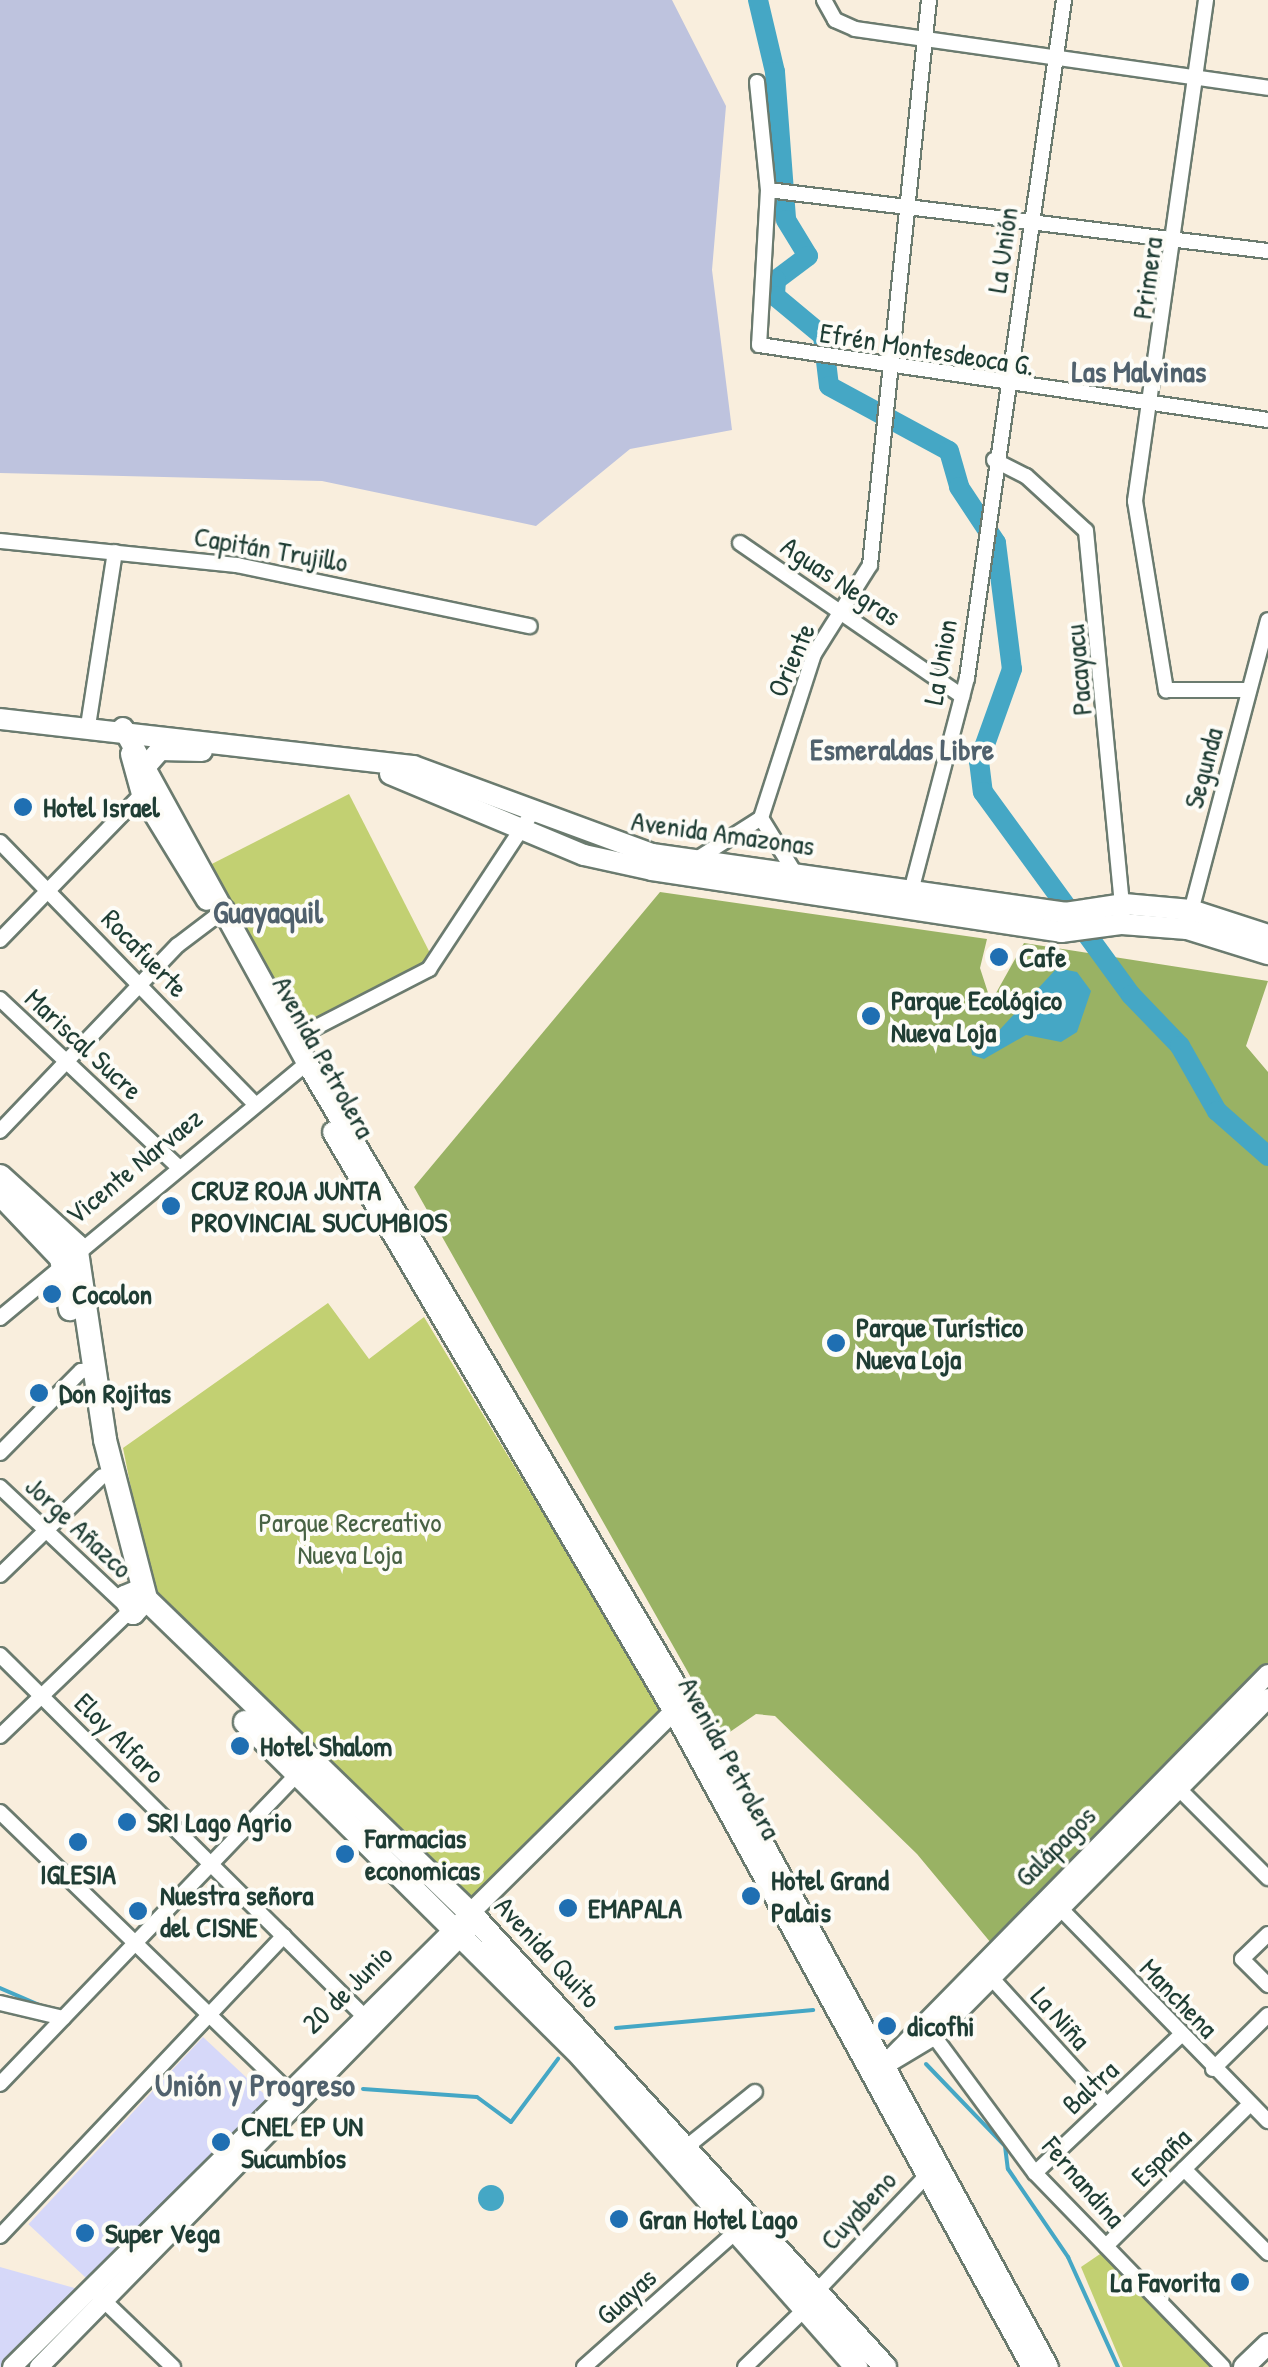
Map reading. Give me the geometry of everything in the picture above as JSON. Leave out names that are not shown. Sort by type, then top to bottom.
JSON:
[{"type":"highway","points":[[0,1176],[69,1252],[102,1476],[134,1602]]},
{"type":"highway","points":[[0,1194],[69,1252]]},
{"type":"highway","points":[[88,1370],[134,1602]]},
{"type":"highway","name":"Avenida Quito","points":[[134,1602],[465,1923],[684,2149],[739,2228]]},
{"type":"highway","name":"Avenida Quito","points":[[465,1923],[807,2304],[868,2364]]},
{"type":"main road","name":"Avenida Amazonas","points":[[0,719],[124,728],[413,766],[528,822],[591,839],[691,861],[793,870],[912,888],[1063,923]]},
{"type":"main road","name":"Avenida Petrolera","points":[[124,728],[148,780],[295,1038],[302,1065]]},
{"type":"main road","name":"Avenida Petrolera","points":[[124,728],[148,780]]},
{"type":"main road","name":"Avenida Amazonas","points":[[148,780],[160,750],[180,748],[405,776],[652,870],[907,909],[1063,923],[1116,915],[1189,920],[1268,934]]},
{"type":"main road","name":"Avenida Petrolera","points":[[222,912],[302,1065],[681,1710],[1048,2367]]},
{"type":"main road","name":"Avenida Amazonas","points":[[1189,920],[1268,954]]},
{"type":"main road","name":"Avenida Petrolera","points":[[936,2167],[1032,2367]]},
{"type":"main road","points":[[1244,2367],[1268,2344]]},
{"type":"street","points":[[824,0],[834,20],[1268,88]]},
{"type":"street","points":[[893,372],[929,0]]},
{"type":"street","name":"La Unión","points":[[987,506],[1008,388],[1064,0]]},
{"type":"street","name":"Primera","points":[[1206,0],[1156,404],[1135,501],[1166,690],[1249,690]]},
{"type":"street","points":[[757,82],[778,190],[1268,251]]},
{"type":"street","name":"Efrén Montesdeoca G.","points":[[778,190],[758,345],[893,372],[1268,420]]},
{"type":"street","name":"Oriente","points":[[761,818],[808,670],[870,565],[881,445],[893,372]]},
{"type":"street","name":"Pacayacu","points":[[994,460],[1026,476],[1086,531],[1116,915]]},
{"type":"street","name":"La Union","points":[[907,909],[962,696],[987,506]]},
{"type":"street","name":"Capitán Trujillo","points":[[0,541],[237,564],[530,626]]},
{"type":"street","name":"Aguas Negras","points":[[740,543],[962,696]]},
{"type":"street","points":[[88,726],[115,552]]},
{"type":"street","name":"Segunda","points":[[1189,920],[1268,620]]},
{"type":"street","points":[[0,940],[148,780]]},
{"type":"street","points":[[691,861],[761,818],[793,870]]},
{"type":"street","points":[[295,1038],[429,968],[528,822]]},
{"type":"street","name":"Rocafuerte","points":[[0,842],[252,1102]]},
{"type":"street","points":[[0,1131],[142,985],[222,912]]},
{"type":"street","name":"Mariscal Sucre","points":[[0,999],[177,1166]]},
{"type":"street","name":"Vicente Narvaez","points":[[0,1318],[69,1252],[302,1065]]},
{"type":"street","points":[[0,1453],[88,1370]]},
{"type":"street","points":[[0,1575],[102,1476]]},
{"type":"street","name":"Jorge Añazco","points":[[0,1487],[44,1529],[134,1602]]},
{"type":"street","points":[[0,1736],[134,1602]]},
{"type":"street","name":"Eloy Alfaro","points":[[0,1656],[367,2019]]},
{"type":"street","name":"Galápagos","points":[[880,2068],[920,2021],[985,1970],[1057,1905],[1268,1674]]},
{"type":"street","name":"Galápagos","points":[[880,2068],[935,2035],[985,1970],[1171,1780],[1268,1698]]},
{"type":"street","name":"20 de Junio","points":[[12,2367],[286,2087],[367,2019],[681,1710]]},
{"type":"street","points":[[0,2084],[215,1867],[302,1768]]},
{"type":"street","points":[[1171,1780],[1268,1878]]},
{"type":"street","points":[[0,1812],[299,2102]]},
{"type":"street","name":"Manchena","points":[[1057,1905],[1179,2036],[1268,2122]]},
{"type":"street","points":[[1268,1934],[1242,1959],[1268,1985]]},
{"type":"street","points":[[0,2236],[284,1936]]},
{"type":"street","name":"La Niña","points":[[985,1970],[1108,2105]]},
{"type":"street","points":[[0,2003],[63,2018]]},
{"type":"street","points":[[1213,2069],[1268,2015]]},
{"type":"street","name":"20 de Junio","points":[[39,2367],[299,2102],[367,2019]]},
{"type":"street","name":"Fernandina","points":[[920,2021],[935,2035],[1035,2173],[1223,2367]]},
{"type":"street","name":"Baltra","points":[[1035,2173],[1179,2036]]},
{"type":"street","points":[[684,2149],[755,2092]]},
{"type":"street","name":"España","points":[[1106,2246],[1250,2104]]},
{"type":"street","name":"Cuyabeno","points":[[744,2367],[936,2167]]},
{"type":"street","points":[[1184,2169],[1268,2253]]},
{"type":"street","name":"Guayas","points":[[584,2367],[739,2228]]},
{"type":"street","points":[[90,2286],[174,2367]]},
{"type":"shaded area","points":[[0,0],[672,0],[726,106],[712,270],[732,430],[630,449],[536,526],[322,481],[0,473]]},
{"type":"shaded area","points":[[203,2037],[270,2099],[95,2286],[28,2224]]},
{"type":"shaded area","points":[[0,2267],[78,2289],[4,2367],[0,2367]]},
{"type":"green space","points":[[349,794],[433,960],[292,1032],[207,866]]},
{"type":"green space","points":[[660,892],[987,939],[980,968],[991,1002],[1024,943],[1268,981],[1246,1046],[1268,1072],[1268,1669],[996,1949],[917,1854],[775,1716],[756,1714],[724,1736],[414,1187]]},
{"type":"green space","name":"Parque Recreativo Nueva Loja","points":[[328,1303],[369,1359],[424,1317],[663,1712],[468,1901],[164,1606],[146,1563],[123,1448]]},
{"type":"green space","points":[[1103,2252],[1216,2367],[1123,2367],[1081,2267]]},
{"type":"water","points":[[1057,968],[1077,972],[1091,991],[1077,1032],[1061,1042],[1026,1035],[984,1059],[972,1055],[970,1038],[992,1038]]},
{"type":"water","points":[[491,2185],[500,2189],[504,2198],[500,2207],[491,2211],[482,2207],[478,2198],[482,2189]]},
{"type":"waterway","points":[[758,0],[775,72],[786,220],[808,256],[776,280],[775,296],[823,336],[829,386],[949,451],[959,487],[996,543],[1012,669],[979,761],[983,792],[1131,995],[1180,1046],[1217,1111],[1268,1156]]},
{"type":"waterway","points":[[0,1988],[53,2011]]},
{"type":"waterway","points":[[616,2028],[813,2010]]},
{"type":"waterway","points":[[363,2089],[477,2097],[511,2122],[558,2059]]},
{"type":"waterway","points":[[926,2064],[1005,2146],[1008,2169],[1068,2257],[1118,2367]]},
{"type":"place","name":"Hotel Israel","points":[[23,807]]},
{"type":"place","name":"Cafe","points":[[999,957]]},
{"type":"place","name":"Parque Ecológico Nueva Loja","points":[[871,1016]]},
{"type":"place","name":"CRUZ ROJA JUNTA PROVINCIAL SUCUMBIOS","points":[[171,1206]]},
{"type":"place","name":"Cocolon","points":[[52,1294]]},
{"type":"place","name":"Parque Turístico Nueva Loja","points":[[836,1343]]},
{"type":"place","name":"Don Rojitas","points":[[39,1393]]},
{"type":"place","name":"Hotel Shalom","points":[[240,1746]]},
{"type":"place","name":"SRI Lago Agrio","points":[[127,1822]]},
{"type":"place","name":"IGLESIA","points":[[78,1842]]},
{"type":"place","name":"Farmacias economicas","points":[[345,1854]]},
{"type":"place","name":"Hotel Grand Palais","points":[[751,1896]]},
{"type":"place","name":"EMAPALA","points":[[568,1908]]},
{"type":"place","name":"Nuestra señora del CISNE","points":[[138,1911]]},
{"type":"place","name":"dicofhi","points":[[887,2026]]},
{"type":"place","name":"CNEL EP UN Sucumbíos","points":[[221,2142]]},
{"type":"place","name":"Gran Hotel Lago","points":[[619,2219]]},
{"type":"place","name":"Super Vega","points":[[85,2233]]},
{"type":"place","name":"La Favorita","points":[[1240,2282]]},
{"type":"district","name":"Las Malvinas","points":[[1139,371]]},
{"type":"district","name":"Esmeraldas Libre","points":[[902,749]]},
{"type":"district","name":"Guayaquil","points":[[268,912]]},
{"type":"district","name":"Unión y Progreso","points":[[255,2085]]}]
